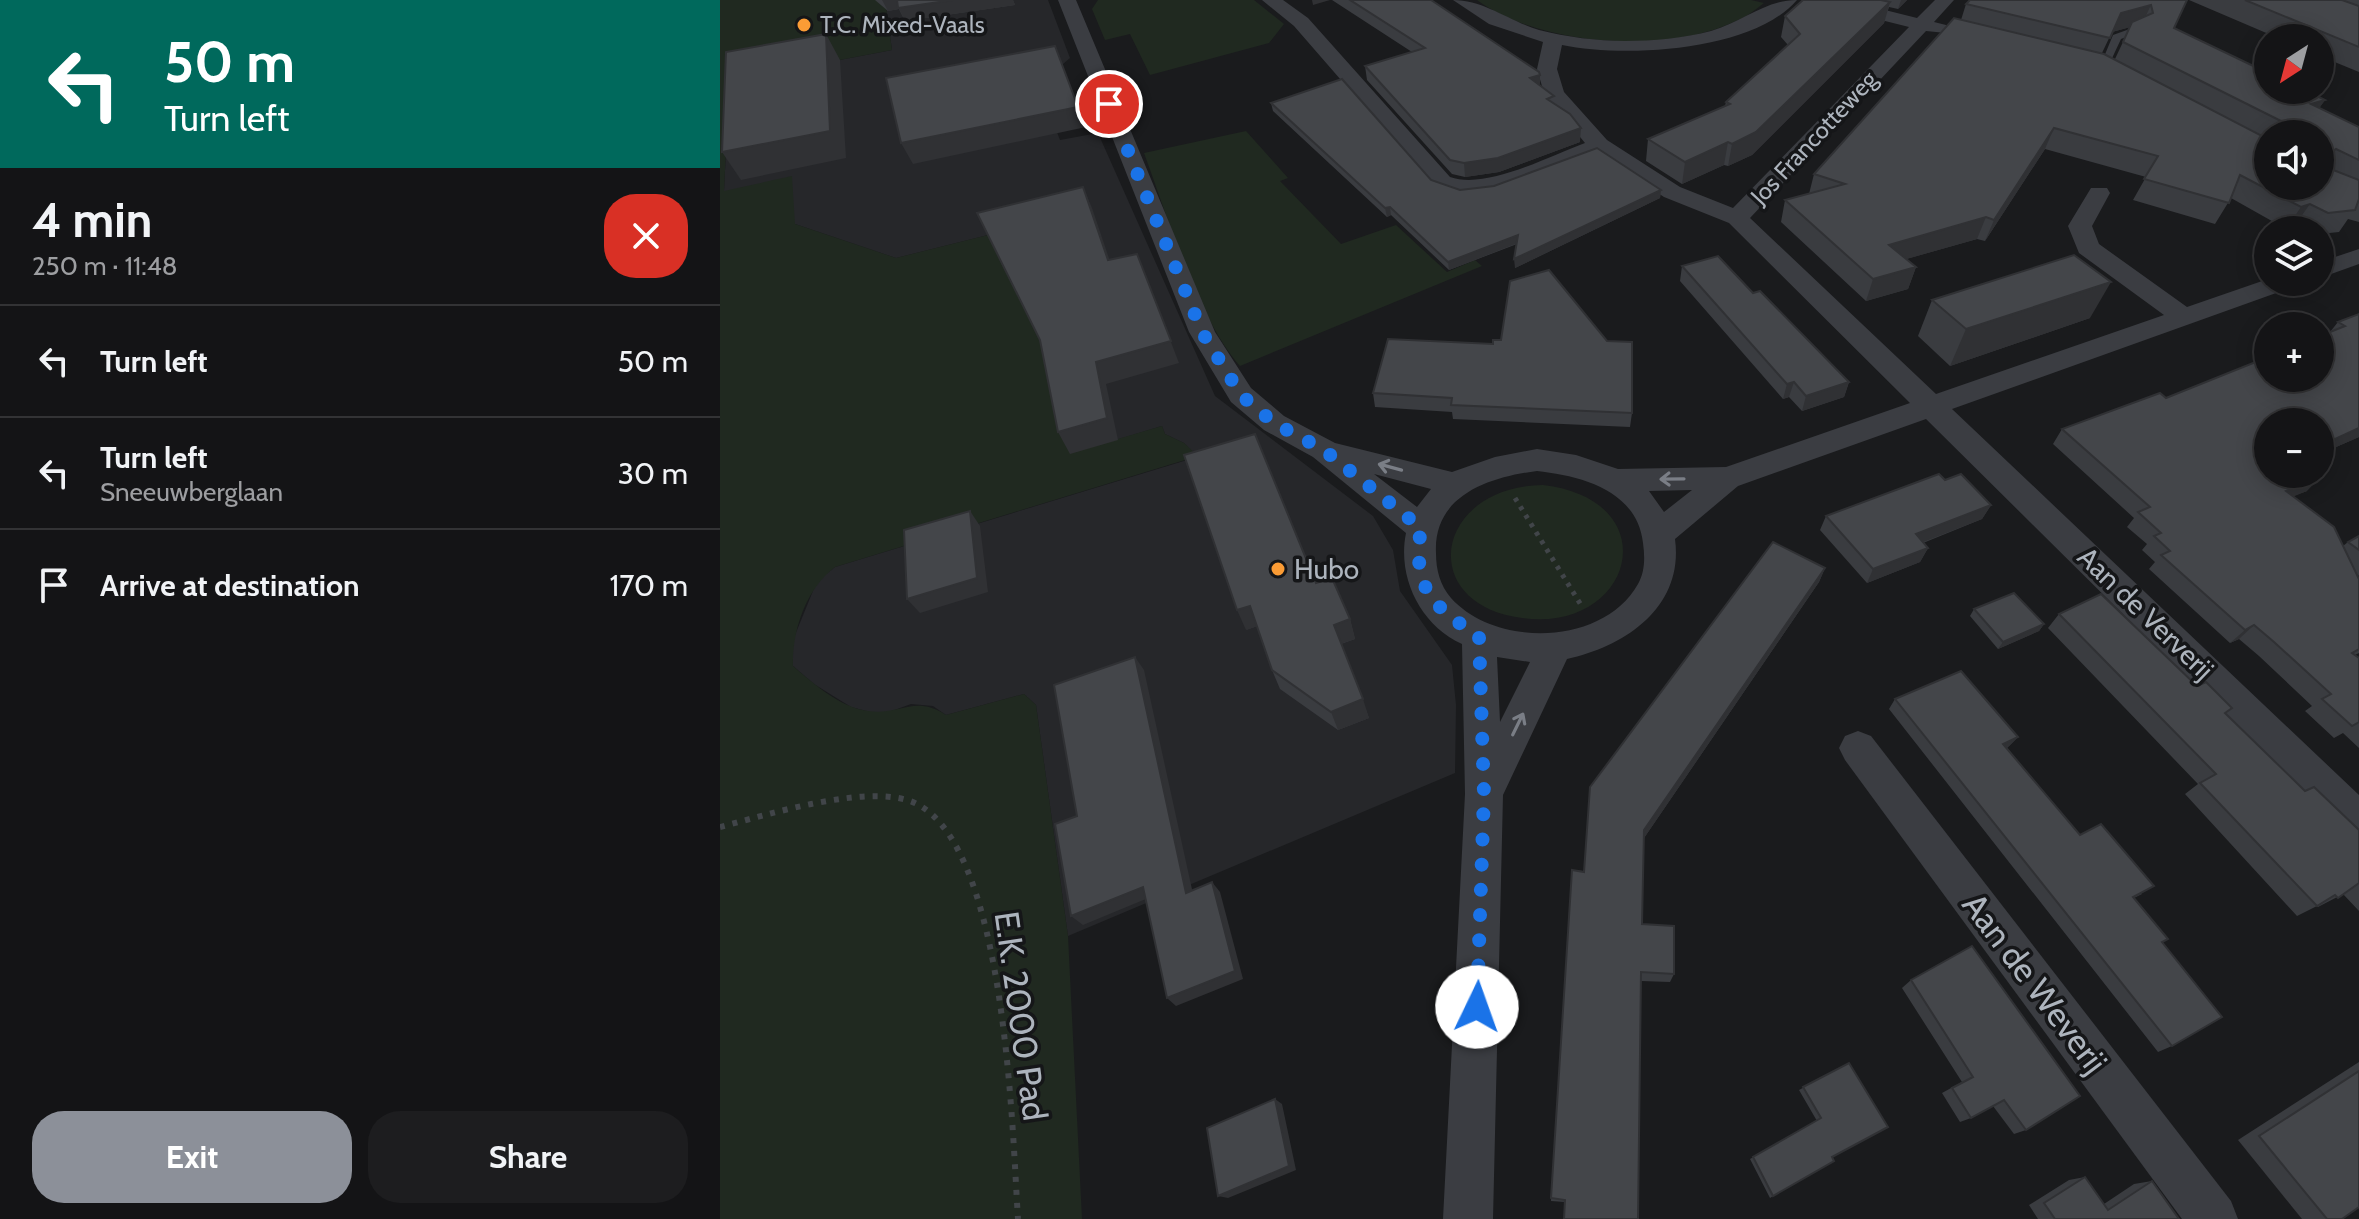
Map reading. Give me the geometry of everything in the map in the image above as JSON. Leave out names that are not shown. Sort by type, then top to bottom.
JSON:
[{"type":"street","points":[[1271,0],[1301,22],[1442,182],[1462,189],[1493,185],[1599,145]]},
{"type":"street","points":[[1462,0],[1490,20],[1553,41],[1576,45],[1689,41],[1731,32],[1773,13],[1788,0]]},
{"type":"street","points":[[1823,0],[1966,35]]},
{"type":"street","name":"Jos Francotteweg","points":[[1933,405],[1737,218],[1945,0]]},
{"type":"street","points":[[1069,1],[1202,332],[1241,395],[1274,423],[1324,450],[1421,528]]},
{"type":"street","points":[[1553,41],[1547,69],[1554,93],[1599,145],[1672,192],[1737,218]]},
{"type":"street","points":[[2081,62],[2109,71]]},
{"type":"street","points":[[2099,193],[2080,226],[2088,248],[2182,316]]},
{"type":"street","points":[[2334,266],[2358,258]]},
{"type":"street","points":[[1616,480],[1727,478],[2254,292]]},
{"type":"street","name":"Aan de Ververij","points":[[1933,405],[2359,821]]},
{"type":"street","points":[[1324,450],[1456,484]]},
{"type":"street","points":[[1537,460],[1579,465],[1616,480],[1643,504],[1659,534],[1662,557],[1657,580],[1645,602],[1626,621],[1601,636],[1555,648],[1515,647],[1479,636],[1446,616],[1425,588],[1417,558],[1421,528],[1435,504],[1456,484],[1495,466],[1537,460]]},
{"type":"street","points":[[1659,534],[1727,478]]},
{"type":"street","points":[[1468,1219],[1484,794],[1479,636]]},
{"type":"street","points":[[1484,794],[1555,648]]},
{"type":"street","name":"Aan de Weverij","points":[[1858,748],[2213,1219]]},
{"type":"lane","points":[[2109,71],[2117,37],[2138,29]]},
{"type":"path","points":[[1495,466],[1601,636]]},
{"type":"path","name":"E.K. 2000 Pad","points":[[720,827],[787,811],[880,796],[920,804],[944,820],[961,847],[979,898],[998,990],[1018,1219]]},
{"type":"shaded area","points":[[720,0],[885,0],[892,50],[745,78],[729,88],[724,191],[792,176],[795,224],[896,258],[988,235],[1051,362],[1070,453],[1162,426],[1165,434],[1184,443],[1198,456],[835,567],[809,598],[795,638],[793,666],[828,694],[857,709],[879,712],[925,706],[946,715],[1024,694],[1036,705],[1068,936],[1082,1219],[720,1219]]},
{"type":"shaded area","points":[[885,0],[1048,0],[1070,58],[1063,64],[1033,70],[1060,140],[1098,133],[1215,396],[1373,516],[1393,550],[1400,591],[1452,665],[1456,705],[1455,773],[1068,936],[1036,705],[1024,694],[946,715],[933,706],[911,704],[889,712],[870,712],[851,707],[814,684],[793,666],[793,640],[817,581],[835,567],[1197,457],[1184,443],[1165,434],[1162,426],[1070,454],[1051,362],[988,235],[896,258],[795,224],[724,191],[729,88],[745,78],[892,50]]},
{"type":"shaded area","points":[[1098,0],[1254,0],[1284,24],[1269,43],[1150,75],[1130,34],[1105,40],[1092,9]]},
{"type":"shaded area","points":[[1477,0],[1751,0],[1764,3],[1742,18],[1709,31],[1641,41],[1569,36],[1503,16]]},
{"type":"shaded area","points":[[1246,131],[1288,178],[1280,181],[1341,244],[1396,225],[1447,272],[1475,260],[1482,266],[1240,366],[1225,346],[1197,294],[1144,153]]},
{"type":"shaded area","points":[[1543,485],[1583,496],[1609,514],[1621,538],[1622,563],[1611,586],[1590,606],[1560,617],[1522,618],[1488,609],[1465,592],[1453,571],[1452,547],[1460,525],[1478,505],[1506,491]]},
{"type":"building","points":[[897,0],[953,0],[898,8]]},
{"type":"building","points":[[1350,0],[1431,0],[1539,72],[1540,75],[1530,78],[1554,96],[1547,99],[1570,114],[1581,128],[1498,158],[1464,163],[1450,160],[1365,66],[1425,48]]},
{"type":"building","points":[[1803,0],[1890,2],[1756,132],[1685,162],[1648,139],[1730,104],[1726,102],[1800,34],[1785,16]]},
{"type":"building","points":[[1970,0],[2187,0],[2174,28],[2254,66],[2254,104],[2311,104],[2359,127],[2359,160],[2334,150],[2334,120],[2279,120],[2123,42],[2132,22],[2153,13],[2151,5],[2121,13],[2110,38],[1966,4]]},
{"type":"building","points":[[2245,0],[2342,0],[2359,6],[2359,47],[2334,37],[2334,24],[2303,24]]},
{"type":"building","points":[[1954,18],[2104,54],[2254,132],[2254,182],[2240,175],[2229,203],[2144,179],[2158,156],[2054,128],[1994,220],[1986,217],[1889,245],[1916,267],[1873,279],[1785,200],[1845,184],[1814,174]]},
{"type":"building","points":[[826,34],[830,131],[722,152],[726,52]]},
{"type":"building","points":[[1055,46],[1078,107],[901,143],[886,78]]},
{"type":"building","points":[[1342,79],[1431,180],[1460,190],[1494,186],[1597,148],[1661,190],[1514,259],[1518,235],[1448,262],[1271,103]]},
{"type":"building","points":[[2334,170],[2359,180],[2359,199],[2355,210],[2328,213],[2310,204],[2301,207],[2288,200],[2334,200]]},
{"type":"building","points":[[1083,187],[1108,260],[1137,254],[1171,341],[1096,362],[1107,418],[1058,432],[1040,340],[977,213]]},
{"type":"building","points":[[2074,255],[2111,282],[1966,329],[1932,300]]},
{"type":"building","points":[[1718,256],[1753,293],[1760,291],[1849,382],[1806,396],[1794,382],[1787,384],[1682,266]]},
{"type":"building","points":[[1549,270],[1607,341],[1632,342],[1632,413],[1451,405],[1452,398],[1373,393],[1388,339],[1493,344],[1493,340],[1501,340],[1510,281]]},
{"type":"building","points":[[2359,314],[2359,428],[2334,440],[2334,408],[2254,408],[2254,488],[2293,488],[2286,491],[2334,527],[2359,579],[2359,649],[2352,653],[2359,658],[2359,722],[2352,726],[2322,699],[2331,694],[2274,642],[2254,625],[2245,630],[2161,555],[2170,551],[2154,536],[2161,533],[2138,512],[2150,507],[2062,429],[2160,393],[2166,398],[2254,363],[2254,392],[2334,392],[2334,330],[2345,326],[2338,322]]},
{"type":"building","points":[[1255,434],[1316,583],[1332,578],[1350,619],[1334,625],[1363,699],[1331,712],[1272,670],[1250,606],[1237,610],[1184,455]]},
{"type":"building","points":[[1939,474],[1945,480],[1961,474],[1991,505],[1916,534],[1928,548],[1873,569],[1826,516]]},
{"type":"building","points":[[970,511],[977,578],[907,599],[904,530]]},
{"type":"building","points":[[2359,536],[2359,550],[2348,542]]},
{"type":"building","points":[[1773,542],[1825,568],[1644,830],[1642,924],[1674,926],[1674,974],[1641,972],[1638,1219],[1564,1219],[1565,1200],[1551,1198],[1572,870],[1584,872],[1590,787]]},
{"type":"building","points":[[2014,593],[2044,624],[2003,642],[1974,609]]},
{"type":"building","points":[[2101,594],[2197,686],[2206,682],[2232,708],[2225,713],[2305,791],[2314,787],[2359,830],[2359,883],[2338,898],[2335,895],[2317,906],[2200,783],[2216,774],[2059,614]]},
{"type":"building","points":[[1135,657],[1186,893],[1212,882],[1235,971],[1167,998],[1143,887],[1071,916],[1055,824],[1077,816],[1054,685]]},
{"type":"building","points":[[1961,671],[2018,737],[2003,744],[2080,835],[2101,824],[2154,886],[2133,897],[2168,939],[2162,942],[2222,1017],[2172,1046],[1895,699]]},
{"type":"building","points":[[1972,946],[2080,1096],[2026,1130],[2004,1100],[1971,1118],[1952,1088],[1973,1077],[1911,980]]},
{"type":"building","points":[[1849,1063],[1888,1127],[1832,1157],[1834,1161],[1773,1196],[1753,1157],[1821,1118],[1803,1087]]},
{"type":"building","points":[[2359,1071],[2359,1207],[2342,1219],[2327,1219],[2259,1136]]},
{"type":"building","points":[[1275,1099],[1289,1166],[1218,1196],[1207,1128]]},
{"type":"building","points":[[2085,1177],[2108,1210],[2152,1181],[2179,1219],[2055,1219],[2044,1203]]},
{"type":"place","name":"T.C. Mixed-Vaals","points":[[804,25]]},
{"type":"place","name":"Hubo","points":[[1278,569]]},
{"type":"route","points":[[1109,104],[1202,332],[1241,395],[1274,423],[1324,450],[1421,528],[1417,558],[1425,588],[1446,616],[1479,636],[1484,794],[1477,1007]]}]
